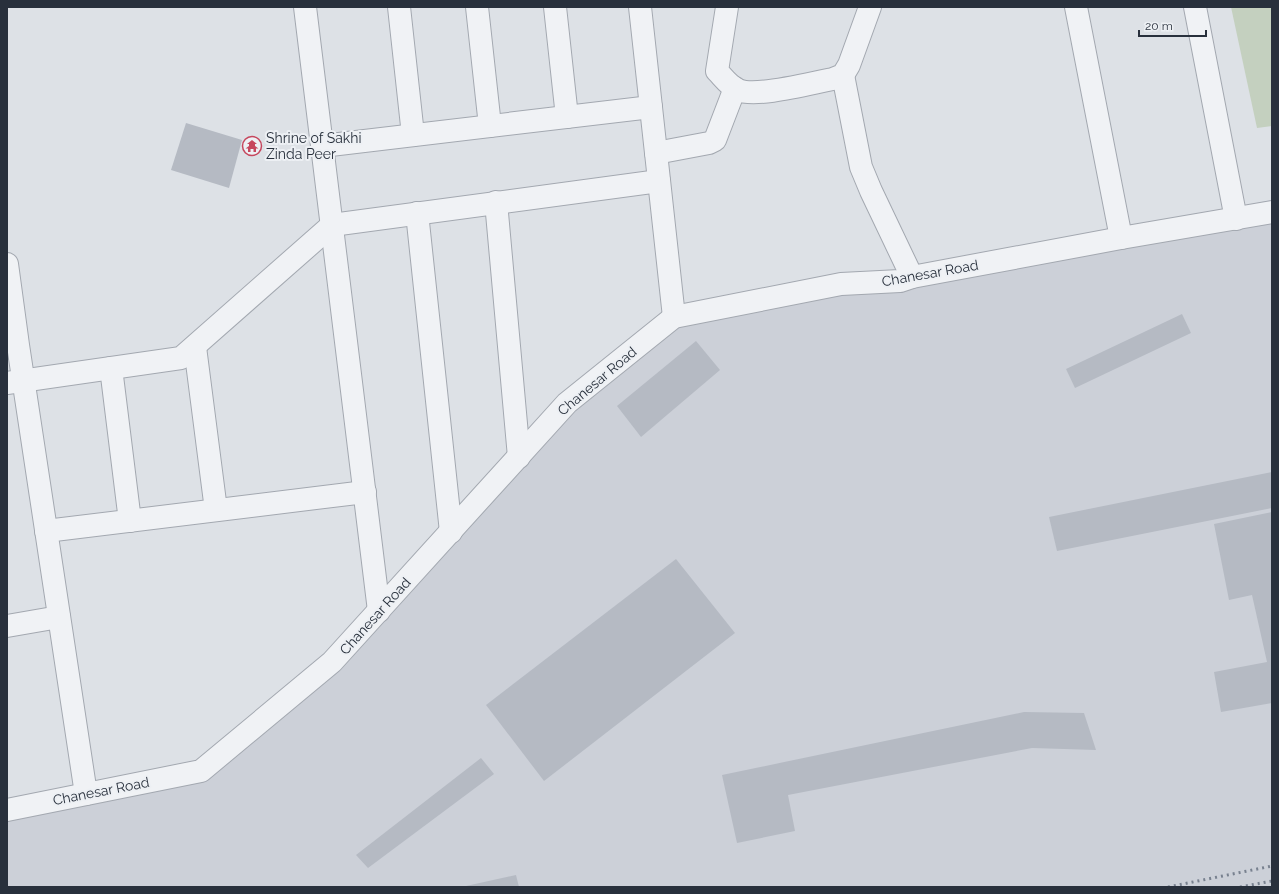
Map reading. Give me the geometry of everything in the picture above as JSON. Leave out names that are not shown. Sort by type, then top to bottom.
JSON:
[{"type":"street","points":[[305,7],[379,611]]},
{"type":"street","points":[[399,7],[413,135]]},
{"type":"street","points":[[477,7],[490,126]]},
{"type":"street","points":[[555,7],[567,117]]},
{"type":"street","points":[[640,7],[674,317]]},
{"type":"street","points":[[727,7],[717,71],[735,88],[749,93],[833,79],[843,75],[849,65],[870,7]]},
{"type":"street","points":[[1076,7],[1122,238]]},
{"type":"street","points":[[1194,7],[1236,219]]},
{"type":"street","points":[[843,75],[861,167],[912,277]]},
{"type":"street","points":[[656,153],[709,143],[715,140],[735,88]]},
{"type":"street","points":[[322,146],[651,107]]},
{"type":"street","points":[[15,381],[181,358],[332,224],[659,180]]},
{"type":"street","points":[[496,202],[519,457]]},
{"type":"street","name":"Chanesar Road","points":[[7,810],[201,771],[332,662],[519,457],[567,402],[674,317],[841,284],[900,281],[912,277],[1122,238],[1272,212]]},
{"type":"street","points":[[417,213],[451,532]]},
{"type":"street","points":[[7,264],[15,381],[46,531],[86,794]]},
{"type":"street","points":[[195,347],[216,510]]},
{"type":"street","points":[[111,368],[130,521]]},
{"type":"street","points":[[46,531],[364,492]]},
{"type":"street","points":[[7,626],[59,617]]},
{"type":"shaded area","points":[[1272,200],[1272,887],[7,887],[7,815],[201,771],[379,611],[567,403],[674,317]]},
{"type":"green space","points":[[1231,7],[1272,7],[1272,126],[1257,128]]},
{"type":"building","points":[[186,123],[242,140],[229,188],[171,170]]},
{"type":"building","points":[[1182,314],[1191,333],[1075,388],[1066,369]]},
{"type":"building","points":[[696,341],[720,370],[641,437],[617,406]]},
{"type":"building","points":[[1272,472],[1272,508],[1057,551],[1049,517]]},
{"type":"building","points":[[1272,512],[1272,703],[1221,712],[1214,672],[1267,662],[1252,595],[1229,600],[1214,524]]},
{"type":"building","points":[[676,559],[735,633],[544,781],[486,705]]},
{"type":"building","points":[[1024,712],[1084,713],[1096,750],[1032,748],[788,795],[795,831],[737,843],[722,775]]},
{"type":"building","points":[[481,758],[494,774],[368,868],[356,855]]},
{"type":"building","points":[[516,875],[519,887],[466,887],[466,886]]},
{"type":"railway","points":[[1168,887],[1272,866]]},
{"type":"railway","points":[[1240,887],[1272,881]]},
{"type":"place","name":"Shrine of Sakhi Zinda Peer","points":[[252,146]]}]
